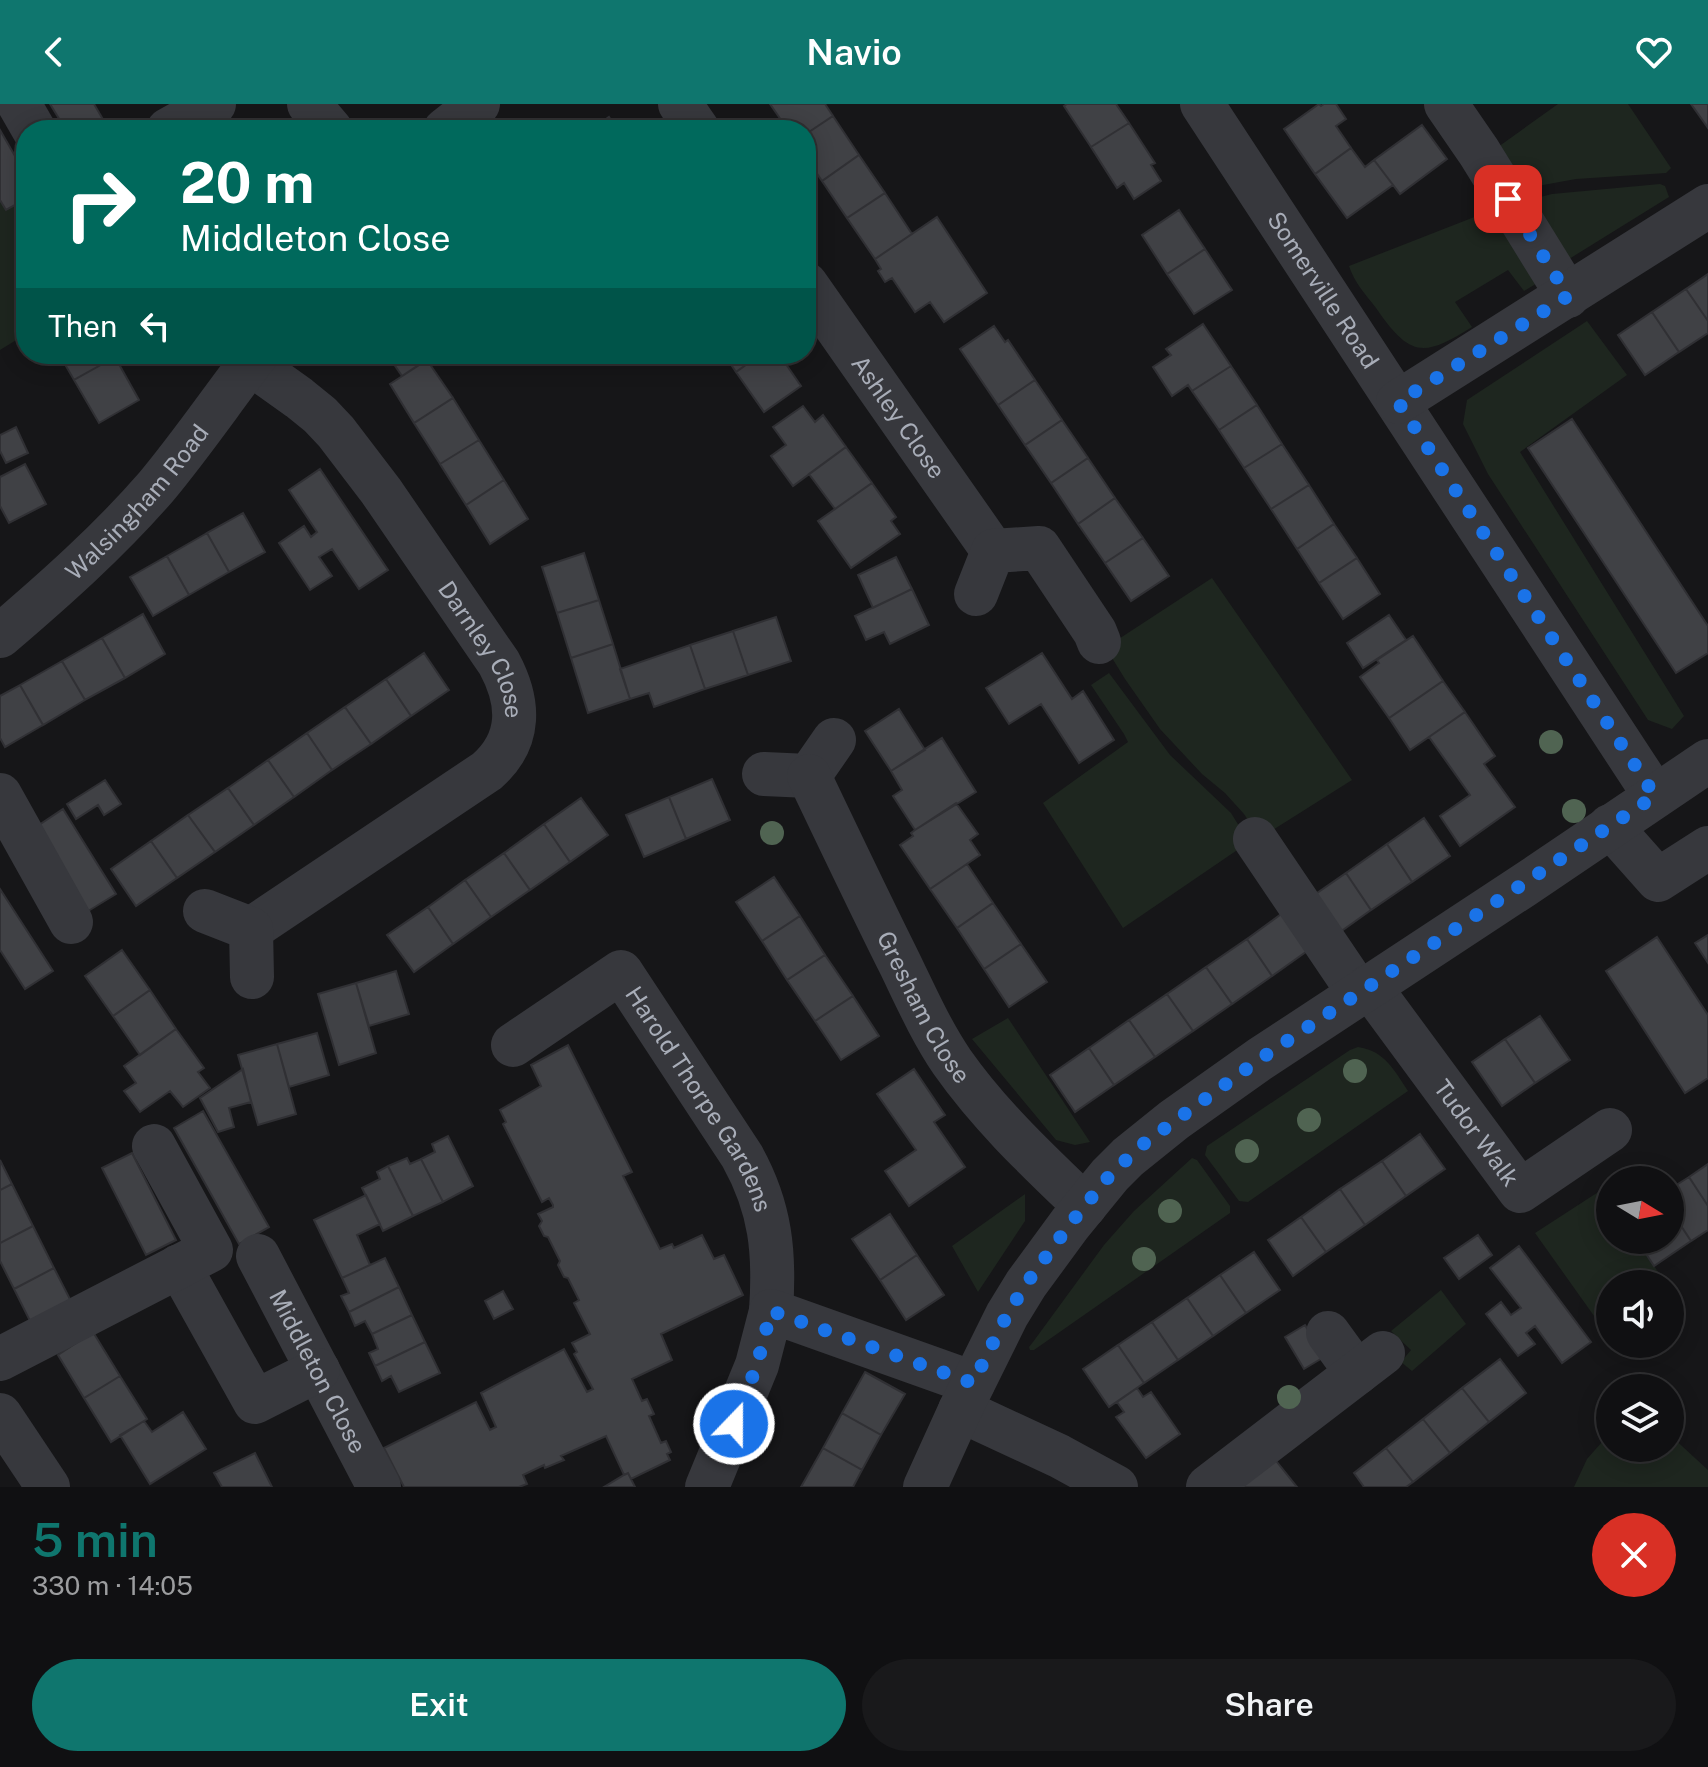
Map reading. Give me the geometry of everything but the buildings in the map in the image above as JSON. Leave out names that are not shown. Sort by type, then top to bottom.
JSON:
[{"type":"street","points":[[186,120],[214,104]]},
{"type":"street","points":[[309,104],[323,120]]},
{"type":"street","points":[[458,120],[478,104]]},
{"type":"street","name":"Somerville Road","points":[[1202,104],[1655,796]]},
{"type":"street","points":[[1446,104],[1568,296]]},
{"type":"street","points":[[1398,402],[1708,206]]},
{"type":"street","name":"Ashley Close","points":[[816,298],[993,551]]},
{"type":"street","name":"Walsingham Road","points":[[0,636],[125,521],[187,450],[250,364]]},
{"type":"street","name":"Darnley Close","points":[[251,929],[487,771],[505,752],[515,712],[508,679],[499,663],[357,458],[320,415],[260,364]]},
{"type":"street","points":[[976,594],[993,551],[1039,548],[1099,642]]},
{"type":"street","points":[[764,774],[809,776],[834,740]]},
{"type":"street","points":[[925,1487],[1007,1315],[1026,1284],[1110,1175],[1164,1127],[1260,1059],[1655,796],[1707,766]]},
{"type":"street","name":"Gresham Close","points":[[809,776],[942,1046],[990,1111],[1085,1206]]},
{"type":"street","points":[[0,795],[71,922]]},
{"type":"street","points":[[1610,826],[1658,880],[1708,848]]},
{"type":"street","points":[[1255,839],[1364,989]]},
{"type":"street","points":[[205,911],[251,929],[252,977]]},
{"type":"street","name":"Harold Thorpe Gardens","points":[[513,1045],[621,972],[742,1156],[758,1188],[773,1261],[771,1311]]},
{"type":"street","name":"Tudor Walk","points":[[1364,989],[1520,1191],[1610,1130]]},
{"type":"street","points":[[0,1359],[211,1250],[154,1146]]},
{"type":"street","name":"Middleton Close","points":[[258,1256],[379,1487]]},
{"type":"street","points":[[179,1266],[255,1402],[318,1370]]},
{"type":"street","points":[[707,1487],[757,1365],[771,1311],[966,1396],[1059,1456],[1116,1487]]},
{"type":"street","points":[[1208,1487],[1370,1363],[1328,1333]]},
{"type":"street","points":[[0,1415],[48,1487]]},
{"type":"shaded area","points":[[1558,104],[1628,104],[1671,168],[1666,173],[1576,179],[1516,190],[1491,152]]},
{"type":"shaded area","points":[[1665,186],[1669,197],[1561,264],[1533,199],[1552,194]]},
{"type":"shaded area","points":[[0,200],[6,210],[16,204],[16,340],[0,350]]},
{"type":"shaded area","points":[[1500,207],[1539,282],[1524,291],[1508,270],[1455,302],[1472,327],[1429,348],[1408,344],[1388,324],[1357,283],[1349,266]]},
{"type":"shaded area","points":[[1587,321],[1627,375],[1520,452],[1684,716],[1672,729],[1648,720],[1488,474],[1463,424],[1467,400]]},
{"type":"shaded area","points":[[1212,578],[1352,780],[1260,838],[1225,793],[1202,774],[1160,729],[1109,653],[1108,646]]},
{"type":"shaded area","points":[[1109,673],[1170,755],[1231,813],[1249,842],[1123,928],[1043,803],[1128,742],[1091,685]]},
{"type":"shaded area","points":[[1008,1018],[1090,1142],[1075,1145],[1056,1140],[972,1039]]},
{"type":"shaded area","points":[[1358,1047],[1382,1057],[1408,1091],[1248,1202],[1239,1201],[1205,1155],[1207,1146]]},
{"type":"shaded area","points":[[1192,1158],[1197,1160],[1230,1206],[1230,1213],[1030,1350],[1029,1347],[1104,1245],[1134,1211]]},
{"type":"shaded area","points":[[1596,1193],[1596,1254],[1646,1254],[1657,1270],[1596,1270],[1596,1319],[1535,1233]]},
{"type":"shaded area","points":[[1025,1194],[1025,1221],[978,1292],[952,1246]]},
{"type":"shaded area","points":[[1441,1290],[1466,1324],[1412,1371],[1401,1362],[1411,1350],[1391,1331]]},
{"type":"shaded area","points":[[1684,1448],[1708,1470],[1708,1487],[1574,1487],[1587,1459],[1596,1449],[1596,1462],[1684,1462]]},
{"type":"route","points":[[734,1424],[757,1365],[771,1311],[973,1383],[1026,1284],[1110,1175],[1142,1145],[1260,1059],[1655,796],[1398,402],[1568,296],[1508,199]]}]
